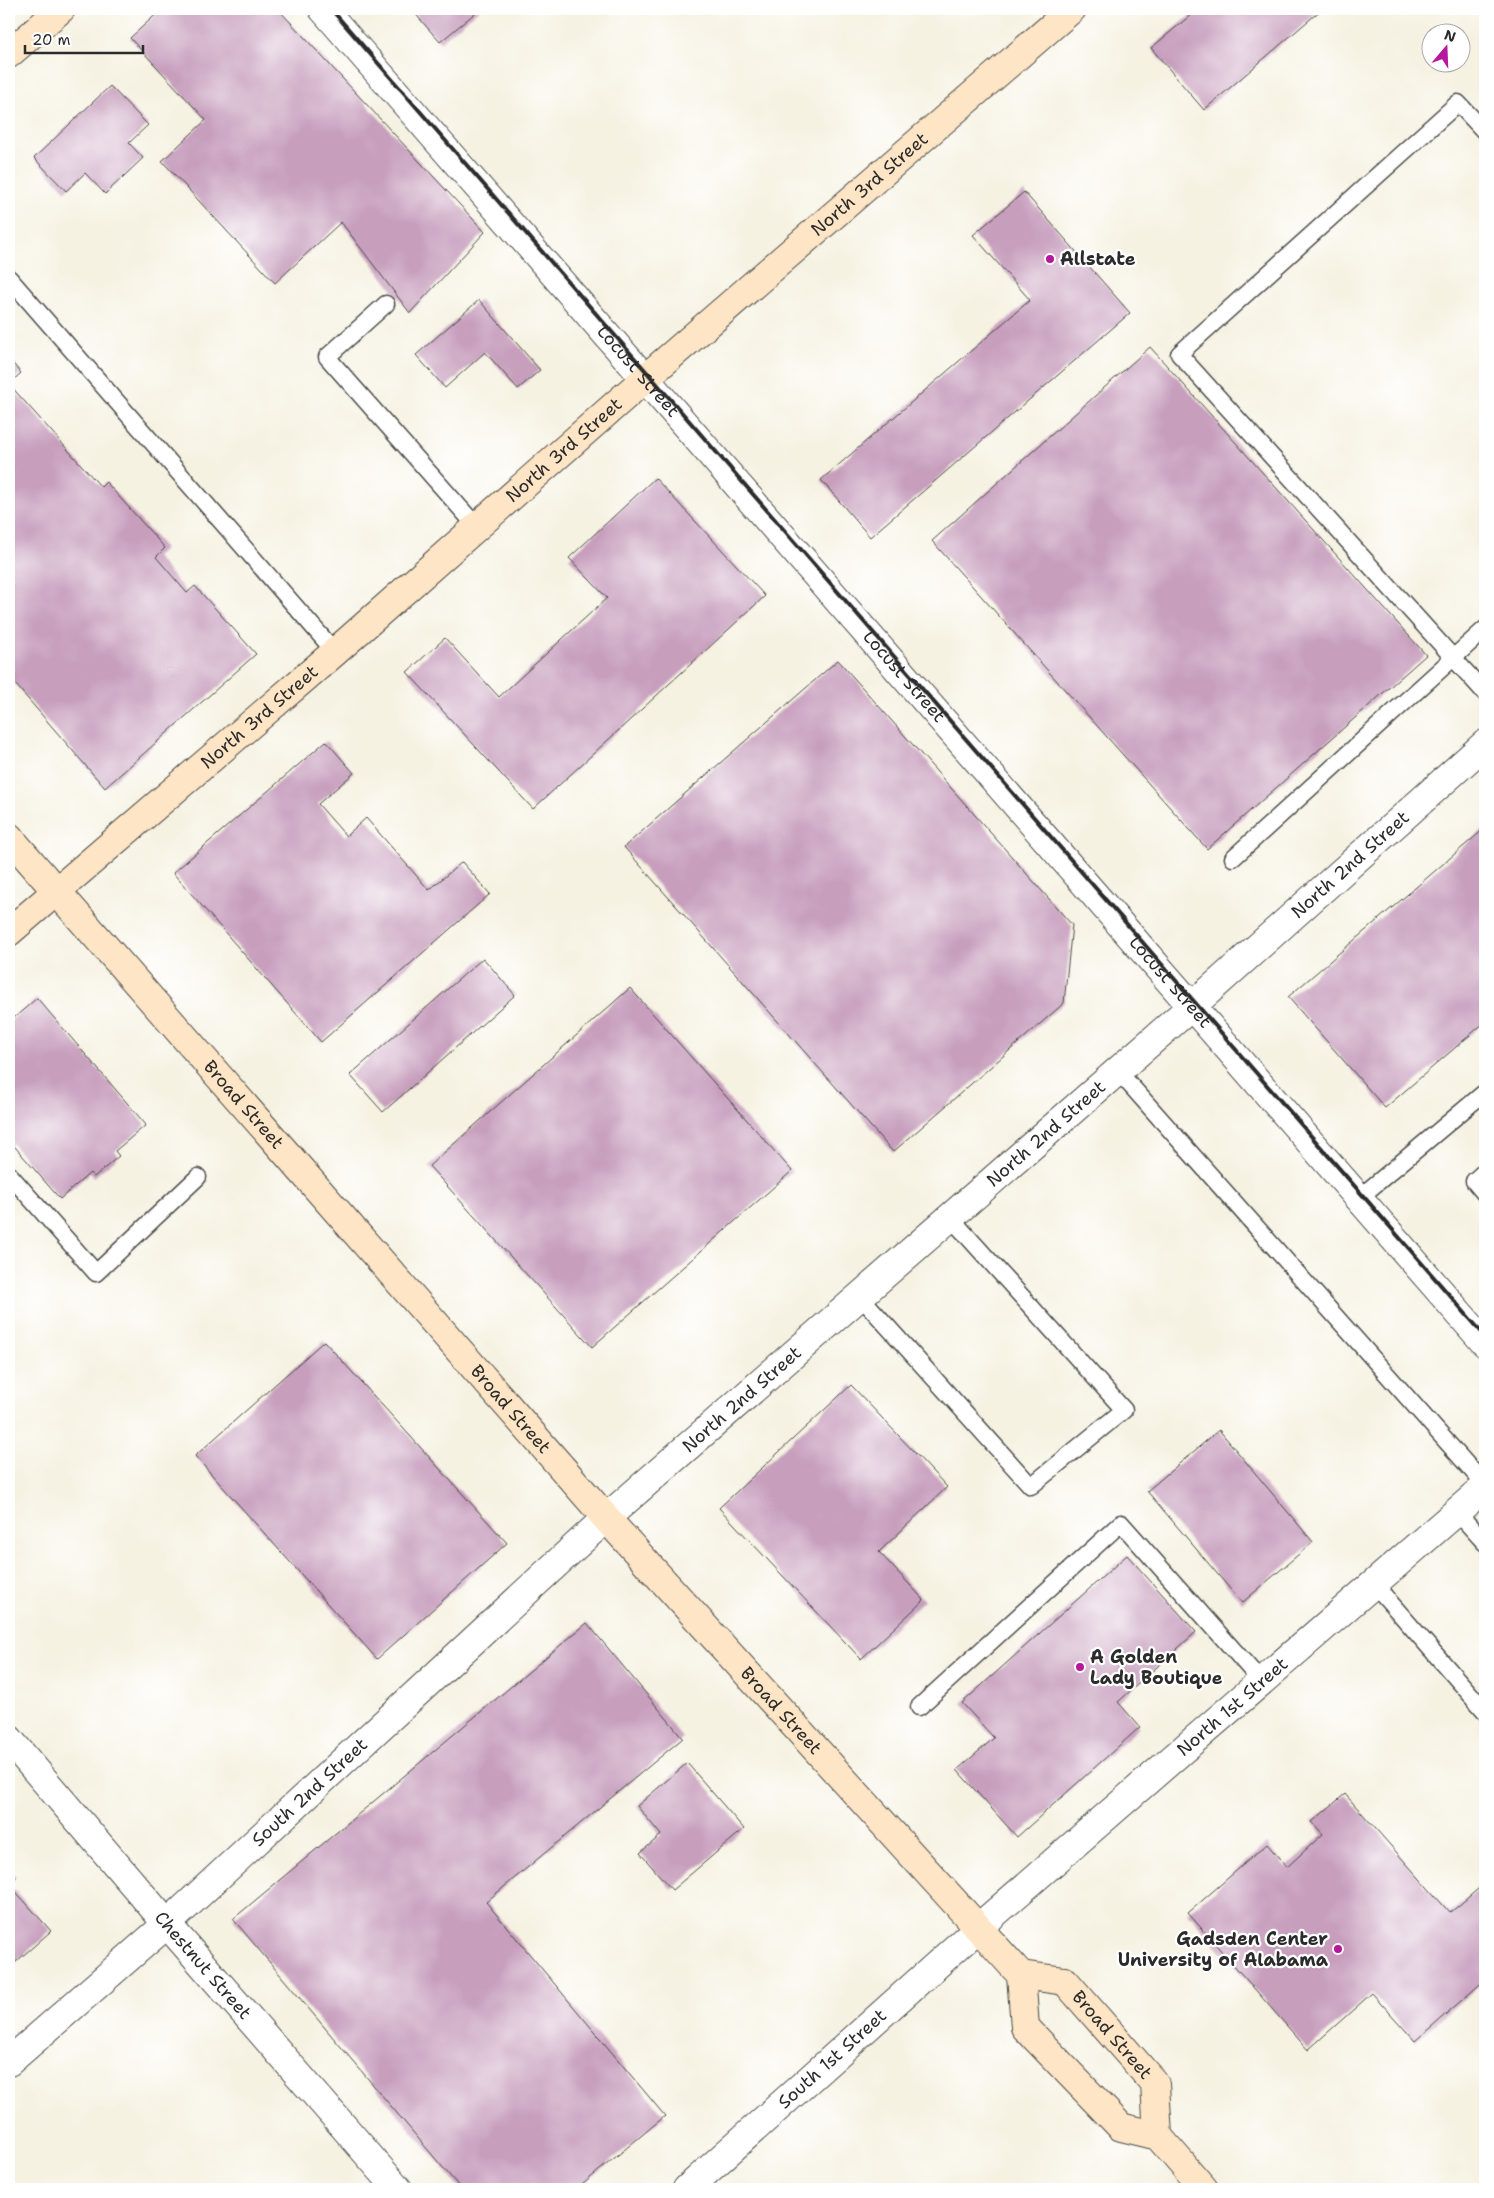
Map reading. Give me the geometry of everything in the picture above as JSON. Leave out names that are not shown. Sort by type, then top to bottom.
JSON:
[{"type":"main road","points":[[9,54],[61,9]]},
{"type":"main road","name":"North 3rd Street","points":[[9,932],[335,652],[646,378],[1072,9]]},
{"type":"main road","name":"Broad Street","points":[[9,838],[606,1518],[1021,1975],[1065,1981],[1155,2084],[1158,2136]]},
{"type":"main road","points":[[1021,1975],[1026,2027],[1121,2127],[1158,2136],[1204,2189]]},
{"type":"street","name":"Locust Street","points":[[323,9],[1485,1343]]},
{"type":"street","name":"North 2nd Street","points":[[606,1518],[1192,1006],[1485,744]]},
{"type":"street","name":"North 1st Street","points":[[978,1928],[1485,1486]]},
{"type":"street","name":"South 2nd Street","points":[[9,2062],[167,1924],[606,1518]]},
{"type":"street","name":"Chestnut Street","points":[[9,1739],[398,2189]]},
{"type":"street","name":"South 1st Street","points":[[687,2189],[978,1928]]},
{"type":"lane","points":[[1485,132],[1458,103],[1178,354],[1485,694]]},
{"type":"lane","points":[[9,278],[335,652]]},
{"type":"lane","points":[[386,304],[327,357],[477,527]]},
{"type":"lane","points":[[1233,858],[1485,629]]},
{"type":"lane","points":[[1118,1070],[1485,1486]]},
{"type":"lane","points":[[1359,1198],[1485,1092]]},
{"type":"lane","points":[[1485,1171],[1474,1181],[1485,1194]]},
{"type":"lane","points":[[9,1174],[96,1273],[198,1177]]},
{"type":"lane","points":[[860,1296],[1032,1486],[1124,1410],[950,1217]]},
{"type":"lane","points":[[1457,1512],[1485,1544]]},
{"type":"lane","points":[[919,1707],[1121,1523],[1261,1681]]},
{"type":"lane","points":[[1374,1584],[1485,1711]]},
{"type":"building","points":[[162,9],[278,9],[485,232],[410,313],[341,222],[275,283],[162,161],[206,120],[130,38]]},
{"type":"building","points":[[411,9],[480,9],[440,42]]},
{"type":"building","points":[[1198,9],[1322,9],[1204,110],[1151,48]]},
{"type":"building","points":[[110,86],[148,125],[129,143],[143,158],[105,194],[85,173],[66,191],[34,158]]},
{"type":"building","points":[[1024,192],[1130,313],[870,537],[821,480],[1030,300],[973,235]]},
{"type":"building","points":[[479,300],[540,370],[518,389],[485,352],[445,388],[416,355]]},
{"type":"building","points":[[1150,347],[1426,655],[1207,849],[932,541]]},
{"type":"building","points":[[9,359],[21,373],[9,384]]},
{"type":"building","points":[[9,384],[101,487],[106,482],[165,548],[156,557],[187,593],[195,586],[256,654],[105,788],[9,677]]},
{"type":"building","points":[[655,478],[765,596],[533,809],[407,672],[445,638],[499,697],[607,598],[569,558]]},
{"type":"building","points":[[838,660],[1072,925],[1064,1003],[893,1152],[624,847]]},
{"type":"building","points":[[326,741],[354,773],[318,804],[346,836],[366,818],[429,890],[462,862],[490,894],[321,1042],[173,873]]},
{"type":"building","points":[[1485,828],[1485,1022],[1385,1108],[1288,997]]},
{"type":"building","points":[[483,958],[515,995],[383,1112],[350,1075]]},
{"type":"building","points":[[630,988],[792,1171],[592,1347],[429,1166]]},
{"type":"building","points":[[37,998],[146,1125],[115,1151],[119,1156],[94,1177],[90,1173],[60,1199],[9,1140],[9,1022]]},
{"type":"building","points":[[324,1341],[507,1543],[377,1659],[195,1456]]},
{"type":"building","points":[[851,1385],[947,1487],[879,1552],[924,1600],[861,1659],[719,1508]]},
{"type":"building","points":[[1219,1430],[1313,1542],[1242,1603],[1147,1491]]},
{"type":"building","name":"A Golden Lady Boutique","points":[[1127,1555],[1196,1632],[1118,1702],[1140,1727],[1017,1837],[957,1770],[994,1738],[962,1703]]},
{"type":"building","points":[[587,1623],[683,1738],[486,1902],[665,2116],[577,2189],[461,2189],[233,1919]]},
{"type":"building","points":[[687,1763],[744,1829],[672,1890],[640,1853],[661,1835],[637,1806]]},
{"type":"building","points":[[1345,1794],[1450,1913],[1485,1883],[1485,1980],[1415,2041],[1372,1993],[1308,2050],[1188,1913],[1267,1844],[1287,1867],[1323,1834],[1312,1822]]},
{"type":"building","points":[[9,1869],[16,1877],[9,1884]]},
{"type":"building","points":[[9,1884],[51,1931],[9,1968]]},
{"type":"railway","points":[[331,9],[1485,1336]]},
{"type":"place","name":"Allstate","points":[[1050,259]]},
{"type":"place","name":"A Golden Lady Boutique","points":[[1080,1667]]},
{"type":"place","name":"Gadsden Center University of Alabama","points":[[1338,1949]]}]
